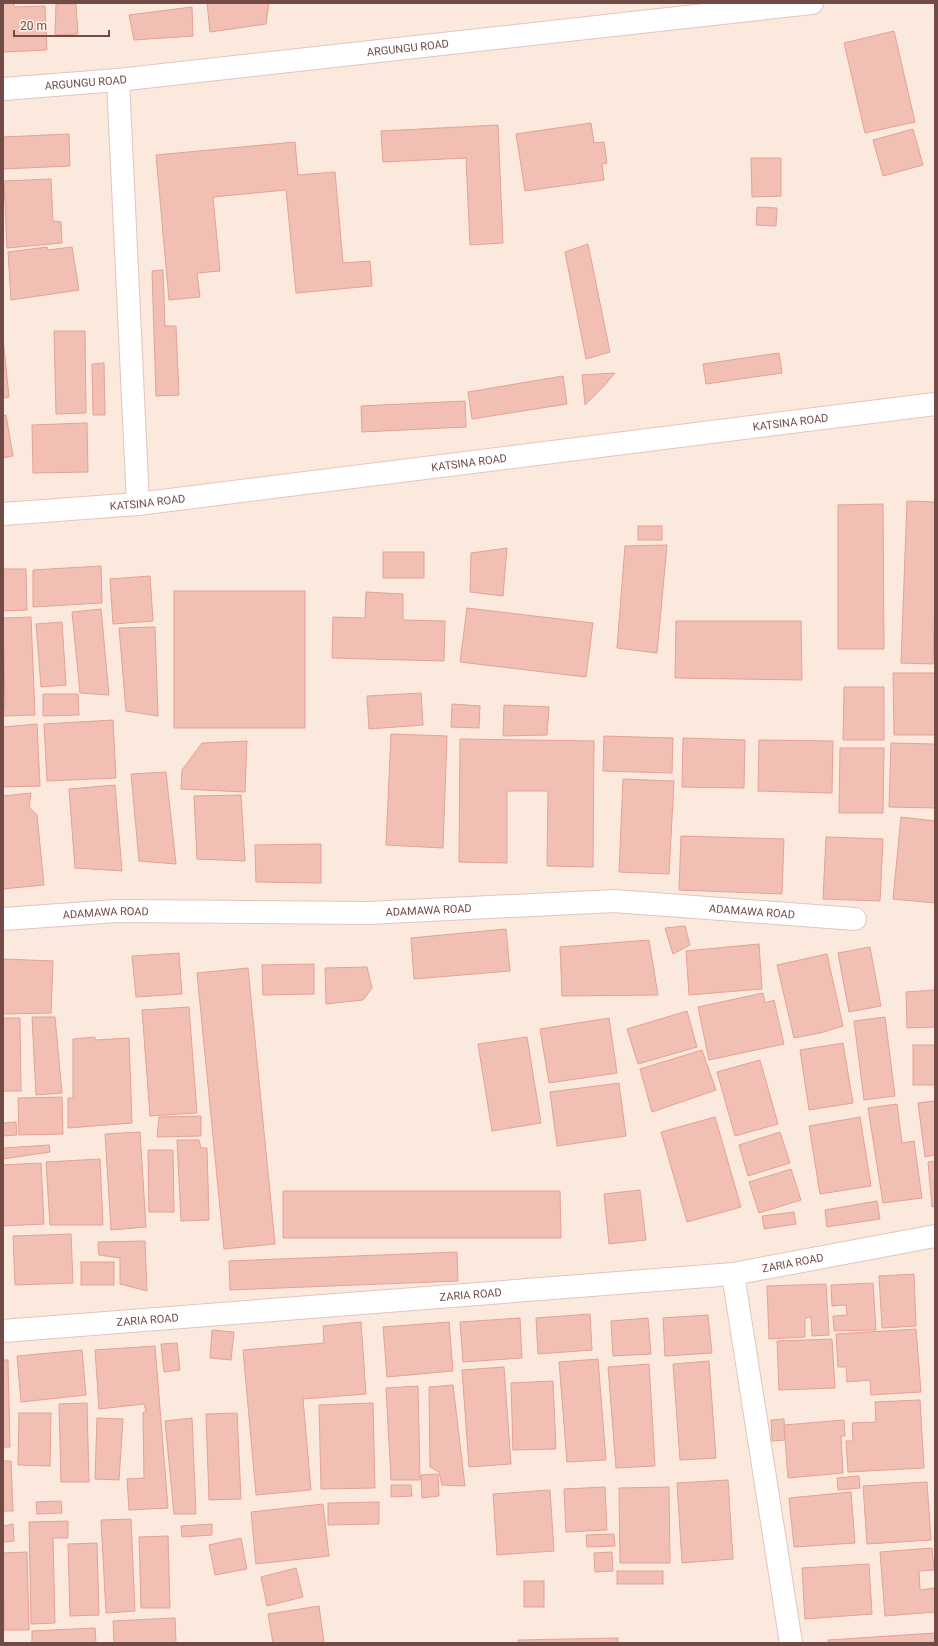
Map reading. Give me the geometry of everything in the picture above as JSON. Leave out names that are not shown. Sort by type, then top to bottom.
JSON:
[{"type":"street","name":"ARGUNGU ROAD","points":[[3,89],[118,80],[812,3]]},
{"type":"street","points":[[118,80],[138,504]]},
{"type":"street","name":"KATSINA ROAD","points":[[3,514],[138,504],[935,404]]},
{"type":"street","name":"ADAMAWA ROAD","points":[[3,919],[117,911],[368,913],[614,901],[855,919]]},
{"type":"street","name":"ZARIA ROAD","points":[[3,1331],[733,1274],[935,1236]]},
{"type":"street","points":[[733,1274],[791,1643]]},
{"type":"building","points":[[3,3],[14,3],[14,7],[45,6],[47,50],[3,52]]},
{"type":"building","points":[[207,3],[269,3],[266,24],[210,32]]},
{"type":"building","points":[[56,4],[76,4],[78,34],[55,35]]},
{"type":"building","points":[[192,7],[193,36],[134,40],[129,15]]},
{"type":"building","points":[[894,31],[915,122],[865,133],[844,43]]},
{"type":"building","points":[[591,123],[594,143],[604,142],[607,163],[602,164],[604,180],[525,191],[516,134]]},
{"type":"building","points":[[498,125],[503,243],[470,245],[466,158],[383,162],[381,131]]},
{"type":"building","points":[[913,129],[923,165],[883,176],[873,140]]},
{"type":"building","points":[[69,134],[70,166],[3,169],[3,137]]},
{"type":"building","points":[[295,142],[298,175],[335,172],[343,263],[370,261],[372,286],[296,293],[286,190],[213,197],[220,271],[197,273],[200,297],[169,300],[156,155]]},
{"type":"building","points":[[751,158],[781,158],[781,196],[752,197]]},
{"type":"building","points":[[51,179],[53,221],[61,222],[62,243],[7,248],[4,181]]},
{"type":"building","points":[[757,207],[777,208],[776,226],[756,225]]},
{"type":"building","points":[[588,244],[610,352],[586,359],[565,252]]},
{"type":"building","points":[[47,247],[48,250],[72,247],[79,290],[11,300],[8,252]]},
{"type":"building","points":[[163,270],[165,326],[176,326],[179,395],[156,396],[152,271]]},
{"type":"building","points":[[54,331],[85,331],[86,413],[56,414]]},
{"type":"building","points":[[3,338],[9,397],[3,398]]},
{"type":"building","points":[[779,353],[782,373],[706,384],[703,364]]},
{"type":"building","points":[[104,363],[105,415],[93,415],[92,364]]},
{"type":"building","points":[[615,373],[603,387],[585,405],[582,375]]},
{"type":"building","points":[[563,376],[567,404],[472,419],[468,392]]},
{"type":"building","points":[[465,401],[466,427],[362,432],[361,406]]},
{"type":"building","points":[[6,415],[13,456],[3,458],[3,416]]},
{"type":"building","points":[[87,423],[88,472],[33,473],[32,425]]},
{"type":"building","points":[[907,501],[935,502],[935,601],[933,664],[901,663]]},
{"type":"building","points":[[883,504],[884,649],[838,649],[838,505]]},
{"type":"building","points":[[638,526],[662,526],[662,540],[638,540]]},
{"type":"building","points":[[667,545],[657,653],[617,648],[625,546]]},
{"type":"building","points":[[507,548],[503,596],[470,592],[471,553]]},
{"type":"building","points":[[383,552],[424,552],[424,578],[383,578]]},
{"type":"building","points":[[101,566],[102,603],[33,607],[33,570]]},
{"type":"building","points":[[3,569],[26,569],[27,610],[3,611]]},
{"type":"building","points":[[150,576],[153,621],[113,624],[110,579]]},
{"type":"building","points":[[174,591],[305,591],[305,728],[174,728]]},
{"type":"building","points":[[366,592],[403,594],[403,620],[445,621],[444,661],[332,658],[333,617],[365,618]]},
{"type":"building","points":[[467,608],[593,623],[586,677],[460,662]]},
{"type":"building","points":[[101,609],[109,695],[80,693],[72,612]]},
{"type":"building","points":[[31,617],[35,715],[3,716],[3,706],[5,706],[3,618]]},
{"type":"building","points":[[676,621],[801,621],[802,680],[675,678]]},
{"type":"building","points":[[62,622],[66,685],[41,687],[36,624]]},
{"type":"building","points":[[155,627],[158,716],[126,711],[119,628]]},
{"type":"building","points":[[893,673],[935,673],[935,735],[894,735]]},
{"type":"building","points":[[844,687],[884,687],[884,740],[843,740]]},
{"type":"building","points":[[421,693],[423,725],[369,729],[367,696]]},
{"type":"building","points":[[43,694],[78,694],[79,715],[43,716]]},
{"type":"building","points":[[452,704],[480,706],[479,728],[451,727]]},
{"type":"building","points":[[504,705],[549,707],[547,735],[503,736]]},
{"type":"building","points":[[113,720],[116,778],[47,781],[44,724]]},
{"type":"building","points":[[37,724],[40,786],[3,787],[3,727]]},
{"type":"building","points":[[391,734],[447,736],[443,848],[386,845]]},
{"type":"building","points":[[604,736],[673,738],[672,773],[603,771]]},
{"type":"building","points":[[683,738],[745,740],[744,788],[682,787]]},
{"type":"building","points":[[460,739],[594,741],[593,867],[547,866],[548,791],[507,791],[507,863],[459,862]]},
{"type":"building","points":[[759,740],[833,741],[832,793],[758,791]]},
{"type":"building","points":[[247,741],[245,792],[181,789],[182,770],[202,743]]},
{"type":"building","points":[[891,743],[935,744],[935,808],[889,807]]},
{"type":"building","points":[[840,748],[884,748],[883,813],[839,813]]},
{"type":"building","points":[[166,772],[176,864],[139,861],[131,774]]},
{"type":"building","points":[[623,779],[674,781],[669,874],[619,872]]},
{"type":"building","points":[[115,785],[122,871],[75,868],[69,789]]},
{"type":"building","points":[[31,793],[29,807],[37,815],[44,885],[3,889],[3,796]]},
{"type":"building","points":[[241,795],[245,861],[197,859],[194,796]]},
{"type":"building","points":[[901,817],[935,821],[935,903],[893,899]]},
{"type":"building","points":[[681,836],[784,839],[782,894],[679,890]]},
{"type":"building","points":[[826,837],[883,839],[880,901],[823,899]]},
{"type":"building","points":[[321,844],[321,883],[256,882],[255,845]]},
{"type":"building","points":[[685,926],[690,945],[673,954],[665,928]]},
{"type":"building","points":[[506,929],[510,971],[414,979],[411,938]]},
{"type":"building","points":[[649,940],[658,995],[562,996],[560,947]]},
{"type":"building","points":[[759,944],[762,989],[689,995],[686,951]]},
{"type":"building","points":[[870,947],[881,1006],[849,1012],[838,953]]},
{"type":"building","points":[[179,953],[182,994],[136,997],[132,956]]},
{"type":"building","points":[[827,954],[843,1026],[820,1033],[794,1038],[777,965]]},
{"type":"building","points":[[3,959],[53,961],[51,1013],[3,1014]]},
{"type":"building","points":[[314,964],[314,994],[263,995],[262,965]]},
{"type":"building","points":[[367,967],[372,988],[363,1000],[326,1004],[325,968]]},
{"type":"building","points":[[248,968],[275,1244],[224,1249],[197,973]]},
{"type":"building","points":[[935,990],[935,1027],[907,1028],[906,992]]},
{"type":"building","points":[[763,993],[765,1003],[774,1000],[784,1044],[709,1060],[698,1007]]},
{"type":"building","points":[[189,1007],[197,1113],[150,1116],[142,1010]]},
{"type":"building","points":[[687,1011],[697,1047],[638,1064],[627,1029]]},
{"type":"building","points":[[32,1017],[55,1017],[62,1093],[36,1095]]},
{"type":"building","points":[[885,1017],[895,1096],[864,1100],[854,1021]]},
{"type":"building","points":[[3,1018],[20,1018],[21,1091],[3,1091]]},
{"type":"building","points":[[609,1018],[617,1073],[549,1083],[540,1029]]},
{"type":"building","points":[[95,1037],[95,1040],[129,1038],[132,1123],[68,1128],[68,1098],[73,1098],[73,1039]]},
{"type":"building","points":[[527,1037],[541,1123],[492,1131],[478,1044]]},
{"type":"building","points":[[843,1043],[853,1103],[809,1110],[800,1050]]},
{"type":"building","points":[[913,1045],[935,1045],[935,1085],[913,1085]]},
{"type":"building","points":[[702,1050],[716,1090],[652,1112],[640,1069]]},
{"type":"building","points":[[760,1060],[778,1124],[735,1136],[717,1072]]},
{"type":"building","points":[[619,1083],[626,1136],[557,1146],[550,1092]]},
{"type":"building","points":[[62,1097],[63,1134],[19,1135],[18,1098]]},
{"type":"building","points":[[935,1101],[935,1155],[925,1157],[918,1103]]},
{"type":"building","points":[[897,1104],[902,1143],[914,1141],[922,1198],[883,1203],[868,1108]]},
{"type":"building","points":[[201,1116],[201,1136],[157,1137],[159,1117]]},
{"type":"building","points":[[715,1117],[741,1207],[687,1222],[661,1132]]},
{"type":"building","points":[[860,1117],[871,1186],[820,1194],[809,1126]]},
{"type":"building","points":[[16,1122],[17,1135],[3,1136],[3,1123]]},
{"type":"building","points":[[140,1132],[146,1227],[111,1230],[105,1134]]},
{"type":"building","points":[[780,1132],[790,1163],[748,1176],[739,1145]]},
{"type":"building","points":[[177,1140],[199,1140],[201,1148],[207,1148],[209,1220],[181,1221]]},
{"type":"building","points":[[49,1145],[50,1152],[3,1159],[3,1148]]},
{"type":"building","points":[[148,1150],[173,1150],[174,1212],[149,1212]]},
{"type":"building","points":[[100,1159],[103,1225],[50,1225],[46,1162]]},
{"type":"building","points":[[935,1161],[935,1206],[932,1207],[928,1162]]},
{"type":"building","points":[[41,1163],[44,1224],[3,1226],[3,1165]]},
{"type":"building","points":[[791,1169],[801,1200],[759,1213],[749,1182]]},
{"type":"building","points":[[640,1190],[646,1240],[609,1244],[604,1194]]},
{"type":"building","points":[[283,1191],[560,1191],[561,1238],[283,1238]]},
{"type":"building","points":[[877,1201],[880,1219],[827,1227],[825,1210]]},
{"type":"building","points":[[794,1212],[796,1224],[764,1229],[762,1216]]},
{"type":"building","points":[[71,1234],[73,1283],[15,1285],[13,1236]]},
{"type":"building","points":[[145,1241],[147,1291],[120,1284],[120,1258],[99,1255],[98,1242]]},
{"type":"building","points":[[457,1252],[458,1281],[230,1290],[229,1261]]},
{"type":"building","points":[[81,1262],[114,1262],[114,1285],[81,1285]]},
{"type":"building","points":[[914,1274],[916,1326],[882,1328],[879,1276]]},
{"type":"building","points":[[873,1283],[876,1330],[834,1331],[833,1316],[847,1315],[846,1305],[832,1306],[831,1285]]},
{"type":"building","points":[[826,1284],[829,1335],[812,1336],[811,1317],[805,1318],[805,1337],[769,1339],[767,1286]]},
{"type":"building","points":[[590,1314],[592,1350],[538,1354],[536,1318]]},
{"type":"building","points":[[708,1315],[712,1353],[665,1356],[663,1318]]},
{"type":"building","points":[[520,1318],[522,1358],[463,1362],[460,1322]]},
{"type":"building","points":[[648,1318],[651,1354],[613,1356],[611,1321]]},
{"type":"building","points":[[361,1322],[366,1394],[303,1399],[311,1490],[256,1495],[243,1350],[324,1343],[323,1326]]},
{"type":"building","points":[[449,1322],[453,1371],[387,1377],[383,1327]]},
{"type":"building","points":[[916,1329],[921,1392],[871,1395],[870,1380],[847,1382],[846,1367],[838,1367],[836,1334]]},
{"type":"building","points":[[212,1330],[234,1332],[231,1360],[210,1358]]},
{"type":"building","points":[[832,1339],[835,1388],[779,1390],[777,1341]]},
{"type":"building","points":[[177,1343],[180,1370],[164,1372],[161,1344]]},
{"type":"building","points":[[155,1346],[168,1508],[129,1510],[127,1479],[144,1478],[143,1413],[146,1411],[144,1404],[99,1409],[95,1350]]},
{"type":"building","points":[[82,1350],[86,1395],[21,1402],[17,1356]]},
{"type":"building","points":[[598,1359],[606,1460],[567,1462],[559,1362]]},
{"type":"building","points":[[3,1360],[8,1360],[10,1447],[3,1447]]},
{"type":"building","points":[[709,1361],[716,1458],[680,1460],[673,1364]]},
{"type":"building","points":[[649,1364],[655,1466],[616,1468],[608,1367]]},
{"type":"building","points":[[504,1367],[511,1464],[469,1467],[462,1370]]},
{"type":"building","points":[[553,1381],[556,1449],[513,1450],[511,1383]]},
{"type":"building","points":[[453,1385],[465,1486],[442,1485],[439,1472],[430,1467],[429,1387]]},
{"type":"building","points":[[418,1386],[420,1480],[391,1480],[386,1388]]},
{"type":"building","points":[[920,1400],[924,1468],[848,1472],[846,1441],[853,1441],[852,1423],[876,1422],[875,1402]]},
{"type":"building","points":[[87,1403],[89,1482],[61,1482],[59,1404]]},
{"type":"building","points":[[373,1403],[375,1488],[321,1489],[319,1405]]},
{"type":"building","points":[[19,1413],[51,1413],[50,1466],[18,1465]]},
{"type":"building","points":[[237,1413],[241,1499],[209,1500],[206,1414]]},
{"type":"building","points":[[97,1418],[123,1419],[119,1480],[95,1479]]},
{"type":"building","points":[[192,1418],[196,1514],[174,1514],[165,1421]]},
{"type":"building","points":[[784,1419],[785,1440],[772,1441],[771,1420]]},
{"type":"building","points":[[844,1420],[845,1436],[841,1436],[843,1473],[788,1478],[784,1425]]},
{"type":"building","points":[[3,1461],[11,1461],[13,1511],[3,1511]]},
{"type":"building","points":[[438,1474],[439,1496],[422,1498],[421,1475]]},
{"type":"building","points":[[859,1476],[860,1488],[838,1490],[837,1478]]},
{"type":"building","points":[[728,1480],[733,1559],[682,1563],[677,1483]]},
{"type":"building","points":[[927,1482],[931,1540],[867,1544],[863,1486]]},
{"type":"building","points":[[391,1485],[411,1485],[412,1496],[391,1497]]},
{"type":"building","points":[[605,1487],[607,1530],[566,1532],[564,1489]]},
{"type":"building","points":[[669,1487],[670,1563],[620,1563],[619,1488]]},
{"type":"building","points":[[550,1490],[554,1551],[497,1555],[493,1494]]},
{"type":"building","points":[[851,1492],[855,1543],[794,1547],[789,1498]]},
{"type":"building","points":[[61,1501],[62,1513],[37,1514],[36,1502]]},
{"type":"building","points":[[379,1502],[379,1524],[328,1525],[328,1503]]},
{"type":"building","points":[[323,1504],[329,1556],[256,1564],[251,1512]]},
{"type":"building","points":[[131,1519],[135,1611],[106,1613],[101,1520]]},
{"type":"building","points":[[68,1521],[68,1538],[53,1538],[55,1623],[31,1624],[29,1522]]},
{"type":"building","points":[[13,1524],[14,1541],[3,1542],[3,1526]]},
{"type":"building","points":[[212,1524],[212,1535],[182,1537],[181,1526]]},
{"type":"building","points":[[614,1534],[615,1546],[587,1547],[586,1535]]},
{"type":"building","points":[[168,1536],[170,1608],[141,1608],[139,1537]]},
{"type":"building","points":[[241,1538],[247,1569],[215,1575],[209,1545]]},
{"type":"building","points":[[97,1543],[99,1615],[70,1616],[68,1544]]},
{"type":"building","points":[[932,1548],[934,1570],[919,1571],[920,1590],[935,1588],[935,1612],[885,1616],[880,1552]]},
{"type":"building","points":[[27,1552],[29,1630],[4,1630],[3,1553]]},
{"type":"building","points":[[612,1552],[613,1571],[595,1572],[594,1553]]},
{"type":"building","points":[[869,1564],[872,1614],[805,1619],[802,1568]]},
{"type":"building","points":[[296,1568],[303,1597],[267,1606],[261,1577]]},
{"type":"building","points":[[617,1571],[663,1571],[663,1584],[617,1584]]},
{"type":"building","points":[[524,1581],[544,1581],[544,1607],[524,1607]]},
{"type":"building","points":[[319,1606],[324,1643],[273,1643],[268,1614]]},
{"type":"building","points":[[175,1618],[176,1643],[114,1643],[113,1621]]},
{"type":"building","points":[[95,1628],[96,1643],[32,1643],[32,1631]]},
{"type":"building","points":[[935,1633],[935,1643],[828,1643],[828,1640]]},
{"type":"building","points":[[618,1638],[618,1643],[519,1643],[518,1640]]}]
